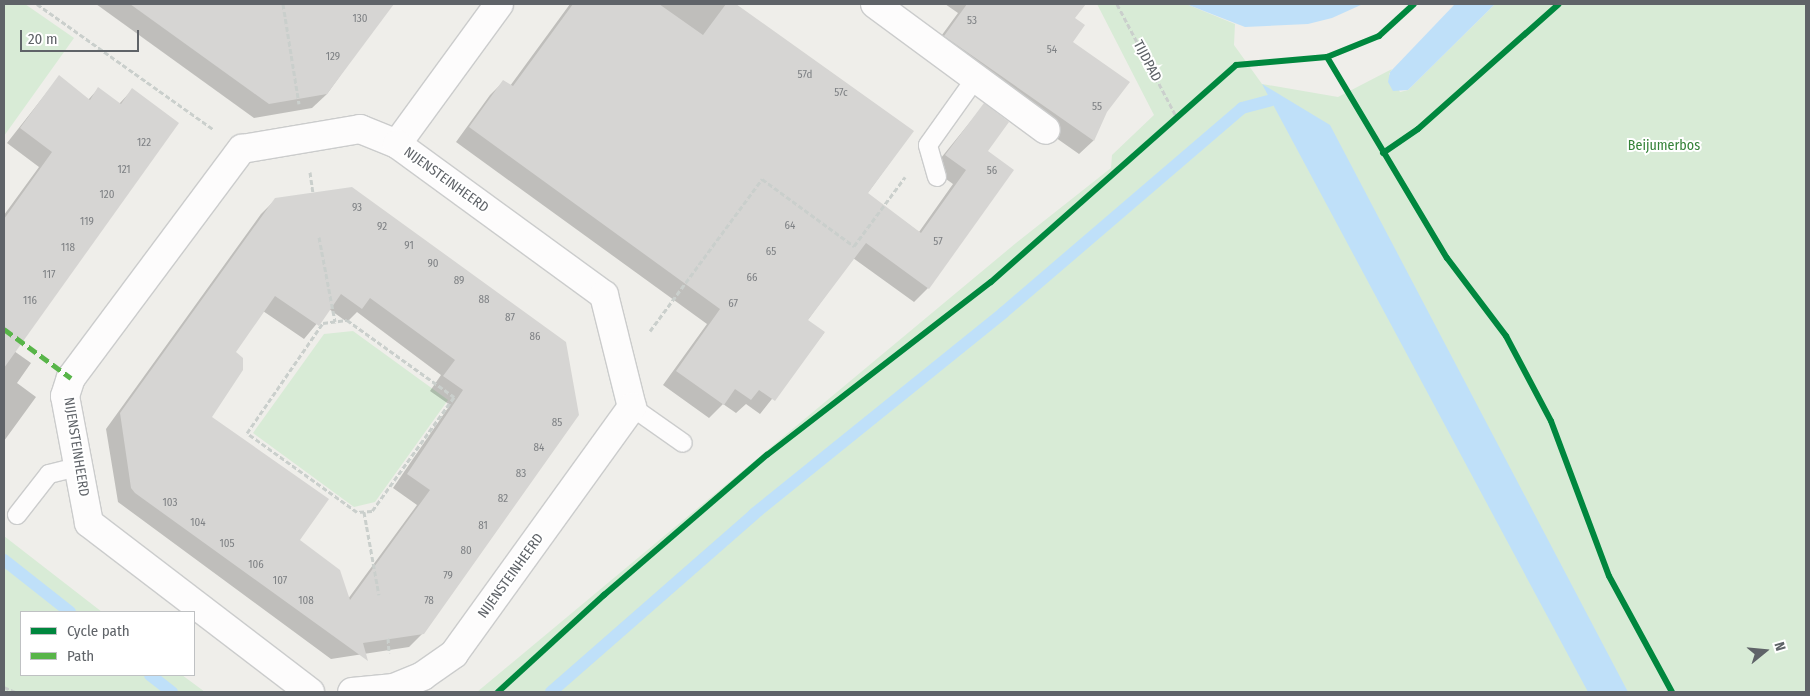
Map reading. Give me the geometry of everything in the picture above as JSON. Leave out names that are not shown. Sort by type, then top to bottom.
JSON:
[{"type":"street","name":"NIJENSTEINHEERD","points":[[397,144],[499,4]]},
{"type":"street","points":[[875,4],[1046,130]]},
{"type":"street","name":"NIJENSTEINHEERD","points":[[310,692],[89,523],[65,396],[71,378],[242,149],[360,129],[397,144],[604,295],[632,407],[454,654],[423,676],[394,688],[352,692]]},
{"type":"lane","points":[[937,176],[928,145],[975,79]]},
{"type":"lane","points":[[632,407],[683,443]]},
{"type":"lane","points":[[17,515],[49,474],[78,467]]},
{"type":"path","points":[[37,4],[242,149]]},
{"type":"path","points":[[282,4],[313,193]]},
{"type":"path","points":[[1170,124],[1185,111]]},
{"type":"path","points":[[623,368],[762,179],[854,246],[928,145]]},
{"type":"path","points":[[319,237],[335,322]]},
{"type":"path","points":[[347,320],[454,398],[372,511],[364,512],[357,512],[246,434],[323,323],[347,320]]},
{"type":"path","points":[[364,512],[379,595]]},
{"type":"path","points":[[4,687],[15,692]]},
{"type":"green space","points":[[4,4],[25,4],[74,38],[4,136]]},
{"type":"green space","name":"Beijumerbos","points":[[1097,4],[1186,4],[1235,24],[1234,45],[1262,84],[1338,97],[1392,69],[1389,74],[1400,92],[1408,90],[1495,4],[1806,4],[1806,692],[477,692],[1016,243],[1111,168],[1112,155],[1154,115]]},
{"type":"green space","points":[[353,331],[448,400],[375,502],[354,507],[253,433],[324,334]]},
{"type":"green space","points":[[4,536],[101,611],[20,611],[20,676],[183,676],[205,692],[4,692]]},
{"type":"water","points":[[1186,4],[1363,4],[1332,18],[1308,24],[1245,27]]},
{"type":"water","points":[[1455,4],[1495,4],[1408,90],[1393,91],[1388,82],[1390,72]]},
{"type":"water","points":[[1262,84],[1330,125],[1628,692],[1588,692]]},
{"type":"building","points":[[130,4],[394,4],[327,94],[269,104]]},
{"type":"building","points":[[573,4],[659,4],[703,35],[726,4],[736,4],[914,131],[868,193],[921,233],[966,170],[945,155],[984,103],[1009,122],[988,151],[1014,170],[929,289],[866,243],[808,320],[825,332],[775,401],[759,390],[751,400],[735,389],[724,405],[676,371],[720,309],[469,127],[503,80],[513,86]]},
{"type":"building","points":[[967,4],[1086,4],[1075,18],[1085,25],[1073,42],[1130,82],[1107,112],[1094,141],[944,36]]},
{"type":"building","points":[[59,75],[90,100],[98,87],[121,104],[132,88],[179,123],[4,368],[4,219],[52,152],[20,128]]},
{"type":"building","points":[[352,187],[566,342],[579,415],[424,634],[363,643],[368,661],[135,493],[131,488],[120,413],[275,198]],"holes":[[[341,294],[362,309],[370,298],[455,360],[443,376],[463,390],[407,474],[430,490],[350,600],[340,570],[300,540],[329,499],[212,417],[243,370],[243,358],[236,352],[275,296],[319,326]]]},
{"type":"waterway","points":[[551,692],[754,514],[1003,313],[1242,108],[1271,100]]},
{"type":"waterway","points":[[4,560],[69,611]]},
{"type":"waterway","points":[[151,676],[172,692]]},
{"type":"marked path","points":[[4,329],[71,378]]},
{"type":"cycle path","points":[[498,692],[604,595],[767,455],[991,282],[1236,65],[1327,57],[1379,36],[1414,4]]},
{"type":"cycle path","points":[[1383,153],[1418,129],[1559,4]]},
{"type":"cycle path","points":[[1327,57],[1447,258],[1506,336],[1551,421],[1609,576],[1672,692]]}]
